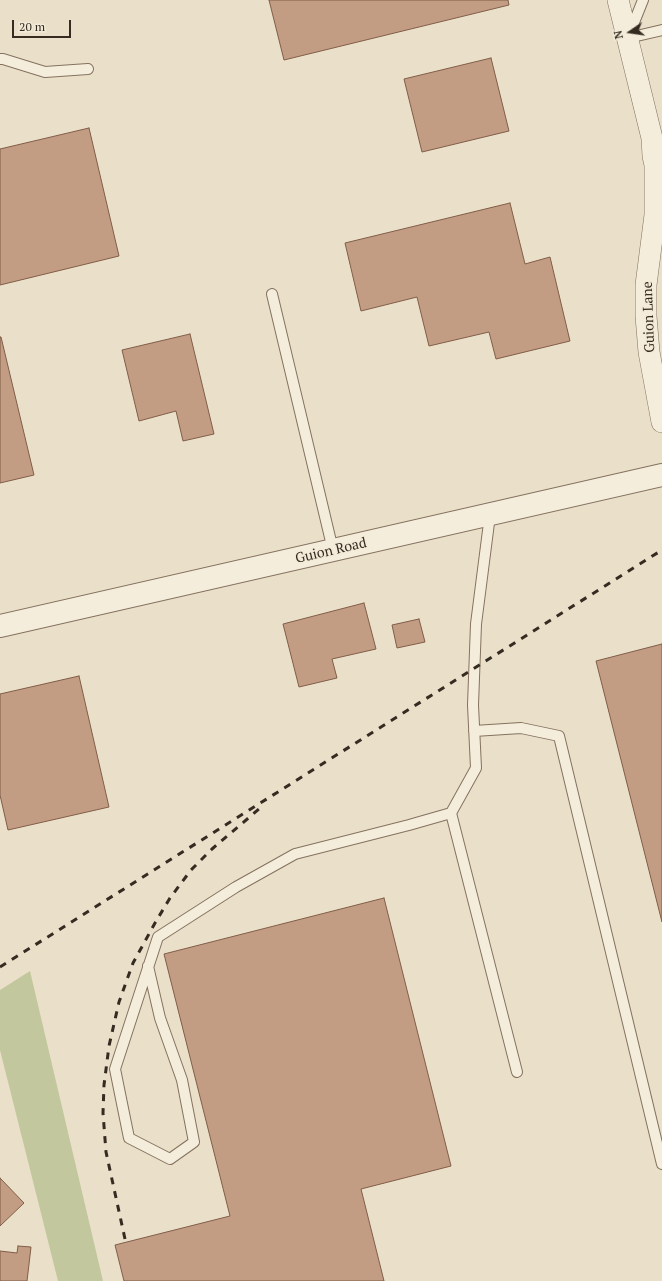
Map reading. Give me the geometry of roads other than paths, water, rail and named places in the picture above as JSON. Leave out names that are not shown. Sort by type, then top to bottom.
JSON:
[{"type":"street","name":"Guion Lane","points":[[618,0],[652,138],[655,165],[655,215],[646,285],[646,316],[649,352],[662,422]]},
{"type":"street","name":"Guion Road","points":[[0,626],[662,475]]},
{"type":"lane","points":[[628,38],[643,0]]},
{"type":"lane","points":[[628,38],[662,30]]},
{"type":"lane","points":[[0,59],[45,72],[88,70]]},
{"type":"lane","points":[[272,294],[333,550]]},
{"type":"lane","points":[[490,515],[476,624],[473,686],[476,768],[451,813],[518,1072]]},
{"type":"lane","points":[[474,731],[521,728],[559,736],[662,1164]]},
{"type":"lane","points":[[148,966],[160,1018],[182,1080],[194,1142],[170,1159],[129,1138],[115,1069],[148,966],[158,937],[236,887],[295,854],[451,813]]},
{"type":"railway","points":[[0,967],[662,550]]},
{"type":"railway","points":[[125,1239],[106,1152],[103,1113],[104,1085],[109,1046],[119,1002],[133,963],[170,898],[191,870],[212,849],[259,809]]}]
